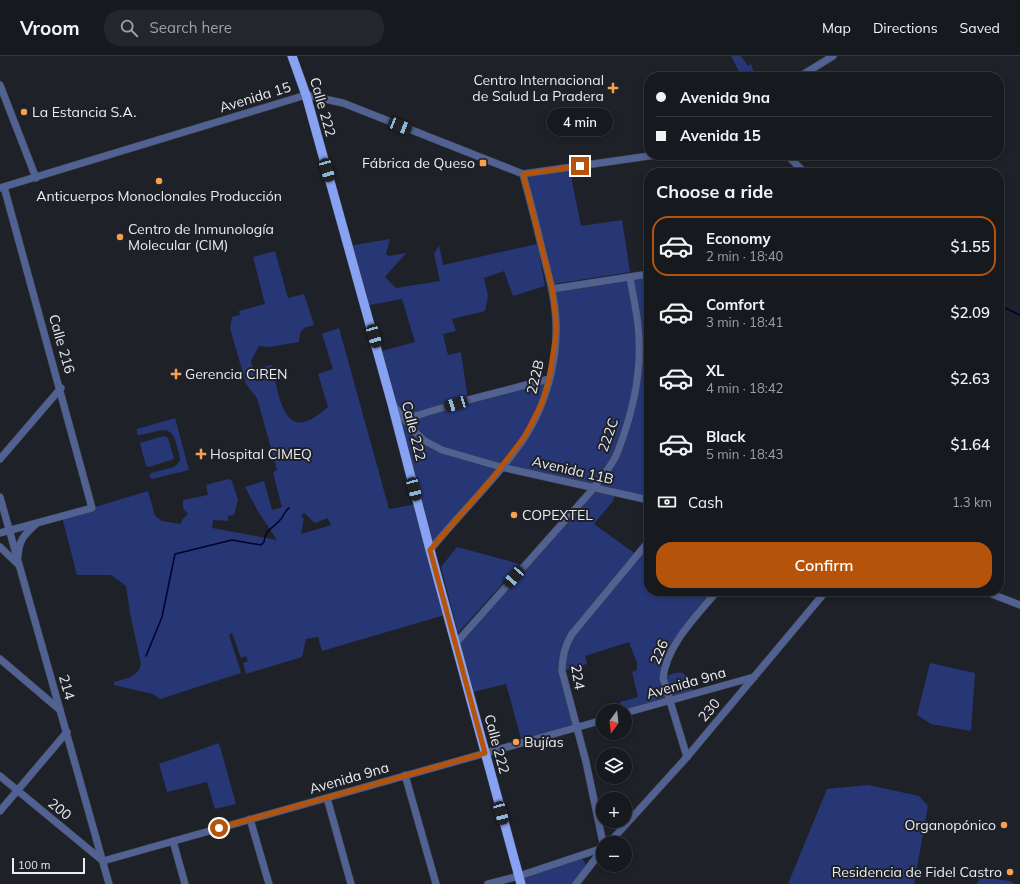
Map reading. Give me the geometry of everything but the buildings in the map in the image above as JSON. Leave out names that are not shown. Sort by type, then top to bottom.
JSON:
[{"type":"main road","name":"Calle 222","points":[[292,56],[306,94],[392,404],[430,550],[520,880]]},
{"type":"street","points":[[807,72],[833,56]]},
{"type":"street","points":[[0,85],[36,178]]},
{"type":"street","name":"Avenida 15","points":[[2,188],[306,94],[343,103],[523,174],[644,157]]},
{"type":"street","points":[[792,160],[799,168]]},
{"type":"street","name":"222B","points":[[430,550],[501,467],[525,436],[533,424],[542,403],[549,379],[556,335],[552,288],[523,174]]},
{"type":"street","name":"Calle 216","points":[[2,188],[61,388],[92,508],[37,524]]},
{"type":"street","points":[[552,288],[644,275]]},
{"type":"street","name":"222C","points":[[456,643],[593,489],[607,471],[618,452],[635,391],[639,361],[639,339],[630,277]]},
{"type":"street","points":[[405,420],[476,398],[549,379]]},
{"type":"street","points":[[0,459],[61,388]]},
{"type":"street","name":"Avenida 11B","points":[[392,404],[425,441],[442,450],[501,467],[593,489],[644,499]]},
{"type":"street","name":"214","points":[[0,497],[109,884]]},
{"type":"street","points":[[0,533],[37,524]]},
{"type":"street","points":[[18,564],[19,542],[24,534],[37,524]]},
{"type":"street","name":"224","points":[[603,836],[562,671],[562,661],[567,642],[644,546]]},
{"type":"street","points":[[0,547],[18,564]]},
{"type":"street","name":"226","points":[[687,757],[663,678],[666,660],[677,641],[713,596]]},
{"type":"street","name":"230","points":[[615,836],[687,757],[822,596]]},
{"type":"street","points":[[997,596],[1020,605]]},
{"type":"street","points":[[0,659],[60,710]]},
{"type":"street","name":"Avenida 9na","points":[[632,711],[754,677]]},
{"type":"street","name":"Avenida 9na","points":[[103,861],[596,722]]},
{"type":"street","points":[[0,811],[67,732]]},
{"type":"street","name":"200","points":[[0,776],[103,861]]},
{"type":"street","points":[[405,776],[436,884]]},
{"type":"street","points":[[327,798],[351,884]]},
{"type":"street","points":[[250,820],[269,884]]},
{"type":"street","points":[[173,841],[185,884]]},
{"type":"street","points":[[488,884],[520,880],[596,852]]},
{"type":"street","points":[[576,884],[596,858]]},
{"type":"shaded area","points":[[731,56],[741,56],[748,66],[751,64],[754,72],[739,72]]},
{"type":"shaded area","points":[[570,171],[581,226],[622,220],[630,272],[554,284],[528,177]]},
{"type":"shaded area","points":[[390,239],[386,254],[389,256],[406,253],[385,277],[396,288],[440,281],[434,254],[439,245],[443,265],[537,244],[545,286],[513,296],[504,271],[484,278],[488,296],[485,311],[452,319],[456,331],[443,334],[448,355],[461,352],[468,400],[549,379],[555,348],[552,289],[644,275],[644,499],[615,493],[613,501],[594,524],[637,555],[644,547],[644,596],[713,596],[677,641],[663,678],[676,673],[684,674],[689,681],[694,694],[632,708],[632,704],[620,704],[620,702],[638,697],[632,672],[637,670],[637,663],[629,642],[585,656],[587,664],[562,671],[577,727],[522,742],[506,684],[469,693],[456,643],[592,489],[501,467],[430,550],[448,614],[322,651],[318,637],[306,639],[302,657],[246,674],[243,663],[248,661],[246,656],[241,658],[232,633],[229,635],[241,673],[160,699],[153,694],[114,685],[114,682],[134,675],[140,668],[141,664],[126,586],[111,575],[77,575],[62,517],[148,491],[155,516],[162,521],[181,524],[182,520],[188,514],[183,508],[183,500],[208,495],[206,485],[228,479],[232,481],[238,500],[234,515],[227,516],[229,521],[213,520],[212,528],[277,540],[259,513],[245,487],[264,481],[272,510],[282,507],[273,472],[277,470],[257,398],[246,384],[230,328],[232,317],[240,315],[239,311],[265,304],[253,257],[275,251],[288,298],[304,294],[314,325],[304,328],[300,333],[299,342],[269,347],[259,346],[251,361],[253,369],[272,365],[280,401],[284,411],[289,418],[296,422],[311,420],[328,407],[318,374],[333,369],[322,334],[339,328],[389,509],[418,504],[378,352],[415,342],[402,299],[365,306],[348,246]],"holes":[[[304,513],[315,523],[328,518],[331,525],[301,534],[304,519],[301,516]]]},
{"type":"shaded area","points":[[175,418],[189,470],[152,479],[149,476],[151,473],[174,467],[180,461],[180,456],[173,436],[170,432],[162,430],[140,435],[137,434],[137,429]]},
{"type":"shaded area","points":[[164,436],[168,438],[174,459],[149,467],[146,466],[140,443]]},
{"type":"shaded area","points":[[457,547],[520,564],[458,633],[441,567]]},
{"type":"shaded area","points":[[930,663],[975,673],[971,731],[931,724],[917,715]]},
{"type":"shaded area","points":[[219,743],[236,804],[215,809],[207,782],[167,792],[159,764]]},
{"type":"shaded area","points":[[868,785],[919,796],[928,806],[914,884],[788,884],[827,789]]},
{"type":"shaded area","points":[[574,857],[582,859],[586,866],[585,872],[576,884],[521,884],[519,876]]},
{"type":"shaded area","points":[[980,877],[1010,881],[1015,884],[977,884]]},
{"type":"waterway","points":[[1004,307],[1020,315]]},
{"type":"waterway","points":[[146,656],[162,617],[175,554],[232,540],[261,545],[264,542],[268,531],[282,518],[286,510],[289,508]]},
{"type":"place","name":"Centro Internacional de Salud La Pradera","points":[[613,88]]},
{"type":"place","name":"La Estancia S.A.","points":[[24,112]]},
{"type":"place","name":"Fábrica de Queso","points":[[483,163]]},
{"type":"place","name":"Anticuerpos Monoclonales Producción","points":[[159,181]]},
{"type":"place","name":"Centro de Inmunología Molecular (CIM)","points":[[120,237]]},
{"type":"place","name":"Gerencia CIREN","points":[[176,374]]},
{"type":"place","name":"Hospital CIMEQ","points":[[201,454]]},
{"type":"place","name":"COPEXTEL","points":[[514,515]]},
{"type":"place","name":"Bujías","points":[[516,742]]},
{"type":"place","name":"Organopónico","points":[[1004,825]]},
{"type":"place","name":"Residencia de Fidel Castro","points":[[1010,872]]},
{"type":"route","points":[[219,828],[485,753],[430,550],[517,448],[533,424],[542,403],[549,379],[555,348],[556,321],[552,288],[523,174],[580,166]]}]
